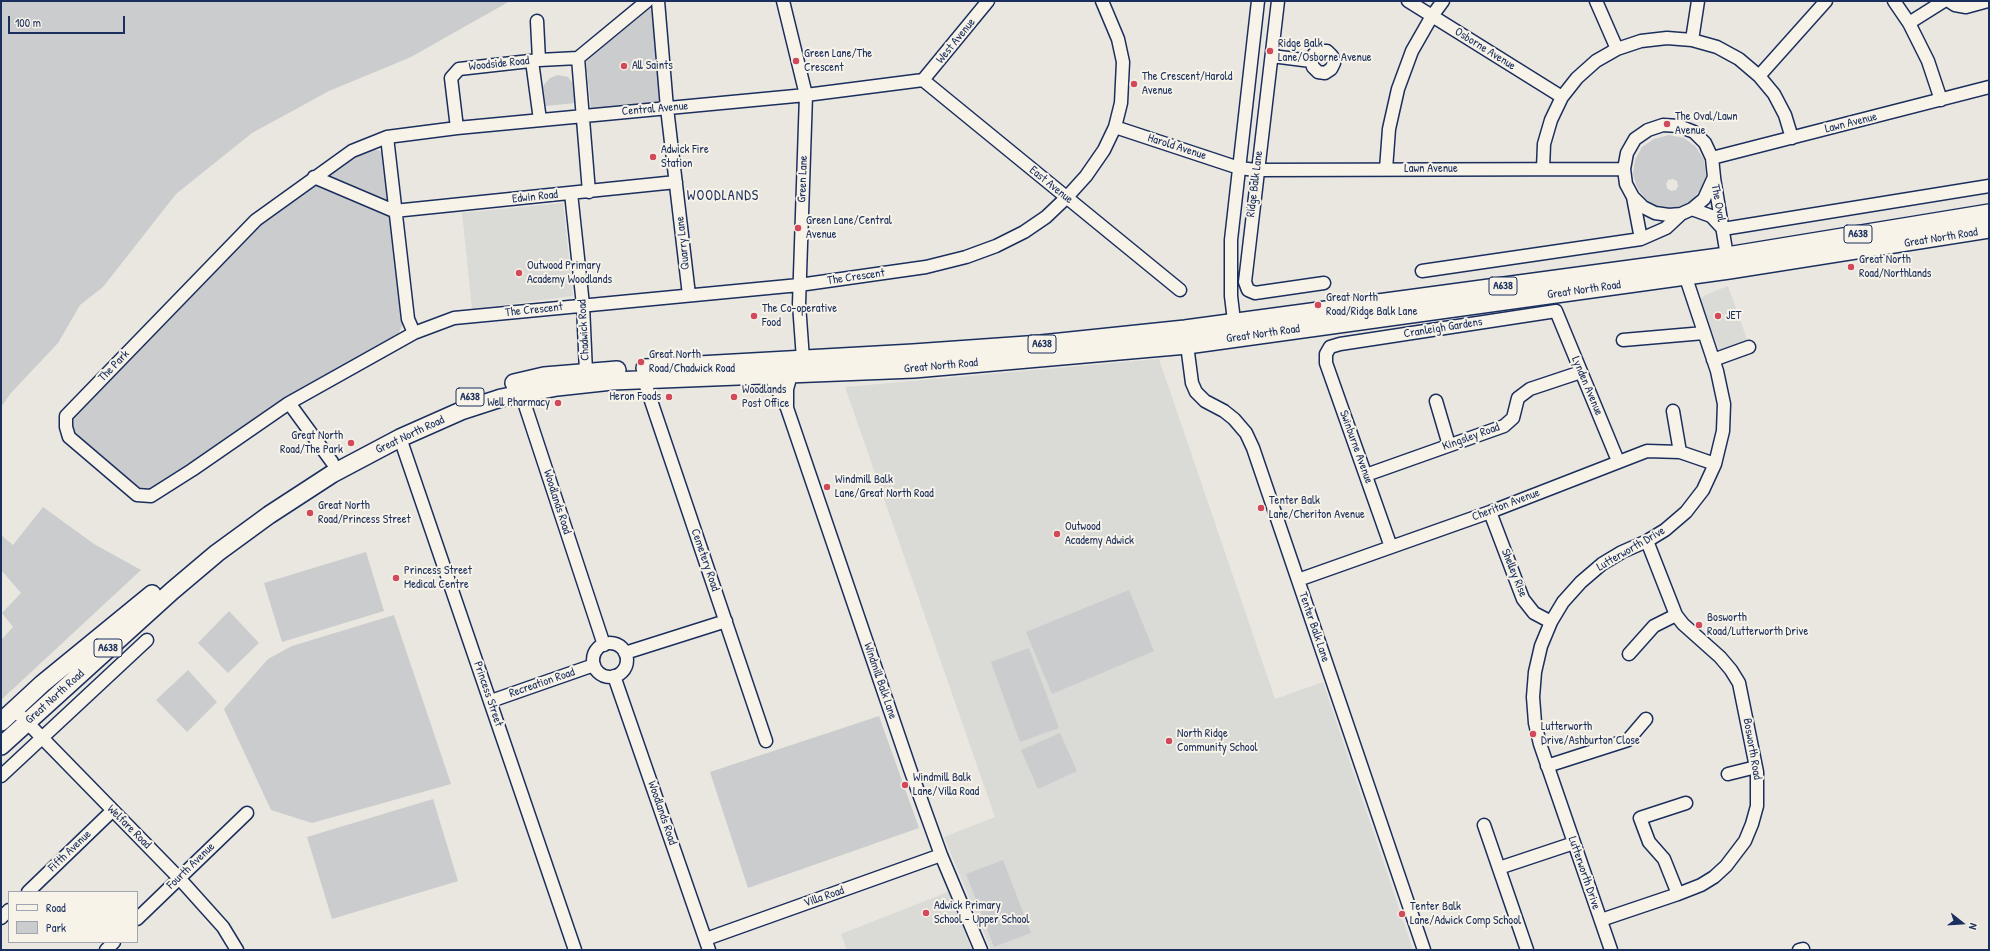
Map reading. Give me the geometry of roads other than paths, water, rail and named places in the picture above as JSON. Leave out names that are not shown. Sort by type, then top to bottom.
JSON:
[{"type":"highway","name":"Great North Road","points":[[1728,263],[1989,213]]},
{"type":"highway","name":"Great North Road","points":[[1,722],[42,684],[242,521],[296,483],[362,445],[458,401],[519,388],[557,387],[644,380],[914,369],[1187,344],[1235,330],[1728,263],[1989,230]]},
{"type":"highway","name":"Great North Road","points":[[1,746],[143,616],[217,554],[302,493],[332,474],[400,438],[544,376],[586,372],[1041,344],[1197,327],[1235,330]]},
{"type":"street","points":[[589,192],[578,58],[647,1]]},
{"type":"street","name":"Quarry Lane","points":[[658,1],[667,108],[688,295]]},
{"type":"street","name":"Green Lane","points":[[783,1],[806,95],[799,285],[803,359]]},
{"type":"street","name":"West Avenue","points":[[923,80],[988,1]]},
{"type":"street","name":"The Crescent","points":[[414,333],[454,318],[799,285],[926,267],[966,257],[1024,232],[1046,217],[1086,176],[1104,150],[1115,127],[1121,103],[1123,62],[1118,39],[1102,1]]},
{"type":"street","name":"Ridge Balk Lane","points":[[1235,330],[1230,258],[1258,1]]},
{"type":"street","name":"Ridge Balk Lane","points":[[1278,1],[1256,170],[1245,282],[1248,290],[1255,293],[1324,283]]},
{"type":"street","name":"Osborne Avenue","points":[[1408,1],[1562,97]]},
{"type":"street","points":[[1386,169],[1389,129],[1398,89],[1412,52],[1432,16],[1443,1]]},
{"type":"street","points":[[1596,1],[1617,49]]},
{"type":"street","points":[[1692,40],[1698,1]]},
{"type":"street","points":[[1759,76],[1826,1]]},
{"type":"street","points":[[1894,1],[1909,23],[1928,61],[1941,100]]},
{"type":"street","points":[[1909,23],[1944,1]]},
{"type":"street","points":[[1949,1],[1955,5],[1966,7],[1988,1]]},
{"type":"street","points":[[537,21],[536,60],[540,120]]},
{"type":"street","points":[[1543,169],[1544,144],[1551,120],[1562,97],[1582,74],[1596,61],[1617,49],[1641,41],[1666,38],[1692,40],[1716,47],[1739,59],[1759,76],[1774,94],[1785,115],[1792,138]]},
{"type":"street","points":[[1272,56],[1311,61]]},
{"type":"street","name":"Woodside Road","points":[[457,128],[451,78],[459,69],[536,60],[578,58]]},
{"type":"street","name":"Central Avenue","points":[[387,137],[583,115],[806,95],[923,80]]},
{"type":"street","name":"East Avenue","points":[[923,80],[1180,290]]},
{"type":"street","name":"Lawn Avenue","points":[[1712,158],[1989,87]]},
{"type":"street","name":"The Oval","points":[[1723,229],[1711,216],[1686,211],[1669,215],[1655,213],[1643,207],[1633,197],[1626,184],[1624,168],[1627,153],[1636,139],[1648,130],[1663,125],[1679,126],[1694,132],[1705,143],[1712,158],[1714,177],[1723,229],[1728,263]]},
{"type":"street","name":"Harold Avenue","points":[[1115,127],[1239,168]]},
{"type":"street","points":[[387,137],[394,211],[408,319],[414,333]]},
{"type":"street","name":"The Park","points":[[387,137],[352,151],[256,220],[66,416],[66,427],[69,438],[137,495],[151,496],[192,470],[289,403],[414,333]]},
{"type":"street","name":"Lawn Avenue","points":[[1239,168],[1256,170],[1624,168]]},
{"type":"street","points":[[314,177],[394,211]]},
{"type":"street","name":"The Oval","points":[[1633,197],[1641,239],[1662,230],[1704,199],[1714,177]]},
{"type":"street","name":"Edwin Road","points":[[394,211],[676,182]]},
{"type":"street","points":[[1723,229],[1989,186]]},
{"type":"street","name":"Chadwick Road","points":[[571,193],[583,305],[586,372]]},
{"type":"street","points":[[1422,271],[1641,239]]},
{"type":"street","name":"Lutterworth Drive","points":[[1611,950],[1547,766],[1535,722],[1533,697],[1535,672],[1541,646],[1551,622],[1563,602],[1596,568],[1622,552],[1647,541],[1665,530],[1686,512],[1703,490],[1715,464],[1723,431],[1724,404],[1713,360],[1683,269]]},
{"type":"street","name":"Cranleigh Gardens","points":[[1330,347],[1340,344],[1556,311]]},
{"type":"street","name":"Lynden Avenue","points":[[1556,311],[1618,461]]},
{"type":"street","points":[[1187,344],[1197,327]]},
{"type":"street","points":[[1174,330],[1182,334],[1187,344]]},
{"type":"street","points":[[1623,340],[1704,332]]},
{"type":"street","name":"Tenter Balk Lane","points":[[1187,344],[1192,383],[1196,392],[1204,401],[1224,411],[1234,419],[1246,433],[1253,448],[1424,950]]},
{"type":"street","name":"Swinburne Avenue","points":[[1330,347],[1326,354],[1326,363],[1392,547]]},
{"type":"street","points":[[1713,360],[1749,347]]},
{"type":"street","points":[[791,375],[803,359]]},
{"type":"street","name":"Kingsley Road","points":[[1366,476],[1504,426],[1513,418],[1518,398],[1530,389],[1581,372]]},
{"type":"street","name":"Windmill Balk Lane","points":[[787,408],[787,389],[791,375]]},
{"type":"street","name":"Windmill Balk Lane","points":[[770,376],[787,408],[910,769],[942,856],[980,950]]},
{"type":"street","name":"Cemetery Road","points":[[644,380],[766,741]]},
{"type":"street","name":"Woodlands Road","points":[[519,388],[604,645]]},
{"type":"street","points":[[1436,401],[1449,445]]},
{"type":"street","points":[[289,403],[332,462]]},
{"type":"street","points":[[1673,411],[1680,452]]},
{"type":"street","name":"Princess Street","points":[[400,438],[575,950]]},
{"type":"street","name":"Cheriton Avenue","points":[[1298,580],[1490,512],[1647,451],[1680,452],[1715,464]]},
{"type":"street","name":"Shelley Rise","points":[[1490,512],[1523,599],[1534,613],[1551,622]]},
{"type":"street","name":"Bosworth Road","points":[[1600,920],[1678,894],[1701,885],[1714,876],[1726,866],[1745,841],[1757,806],[1758,788],[1756,767],[1739,683],[1731,670],[1720,657],[1683,624],[1676,615],[1647,541]]},
{"type":"street","points":[[1629,654],[1654,626],[1676,615]]},
{"type":"street","points":[[625,653],[726,621]]},
{"type":"street","name":"Great North Road","points":[[1,776],[147,640]]},
{"type":"street","points":[[614,644],[625,653],[625,668],[614,676],[604,676],[599,673],[594,666],[593,657],[595,652],[604,645],[614,644]]},
{"type":"street","name":"Recreation Road","points":[[491,701],[594,666]]},
{"type":"street","name":"Woodlands Road","points":[[614,676],[707,944]]},
{"type":"street","name":"Welfare Road","points":[[14,709],[178,878],[223,927],[237,950]]},
{"type":"street","points":[[1547,766],[1628,740],[1646,719]]},
{"type":"street","points":[[1728,774],[1756,767]]},
{"type":"street","points":[[1678,894],[1664,859],[1649,842],[1640,818],[1686,803]]},
{"type":"street","name":"Fifth Avenue","points":[[29,891],[112,810]]},
{"type":"street","name":"Fourth Avenue","points":[[138,918],[247,813]]},
{"type":"street","points":[[1484,825],[1527,950]]},
{"type":"street","points":[[1499,868],[1574,843]]},
{"type":"street","name":"Villa Road","points":[[707,944],[942,856]]},
{"type":"place","name":"Ridge Balk Lane/Osborne Avenue","points":[[1270,51]]},
{"type":"place","name":"Green Lane/The Crescent","points":[[796,61]]},
{"type":"place","name":"All Saints","points":[[624,66]]},
{"type":"place","name":"The Crescent/Harold Avenue","points":[[1134,84]]},
{"type":"place","name":"The Oval/Lawn Avenue","points":[[1667,124]]},
{"type":"place","name":"Adwick Fire Station","points":[[653,157]]},
{"type":"place","name":"Green Lane/Central Avenue","points":[[798,228]]},
{"type":"place","name":"Great North Road/Northlands","points":[[1851,267]]},
{"type":"place","name":"Outwood Primary Academy Woodlands","points":[[519,273]]},
{"type":"place","name":"Great North Road/Ridge Balk Lane","points":[[1318,305]]},
{"type":"place","name":"The Co-operative Food","points":[[754,316]]},
{"type":"place","name":"JET","points":[[1718,316]]},
{"type":"place","name":"Great North Road/Chadwick Road","points":[[641,362]]},
{"type":"place","name":"Heron Foods","points":[[669,397]]},
{"type":"place","name":"Woodlands Post Office","points":[[734,397]]},
{"type":"place","name":"Well Pharmacy","points":[[558,403]]},
{"type":"place","name":"Great North Road/The Park","points":[[351,443]]},
{"type":"place","name":"Windmill Balk Lane/Great North Road","points":[[827,487]]},
{"type":"place","name":"Tenter Balk Lane/Cheriton Avenue","points":[[1261,508]]},
{"type":"place","name":"Great North Road/Princess Street","points":[[310,513]]},
{"type":"place","name":"Outwood Academy Adwick","points":[[1057,534]]},
{"type":"place","name":"Princess Street Medical Centre","points":[[396,578]]},
{"type":"place","name":"Bosworth Road/Lutterworth Drive","points":[[1699,625]]},
{"type":"place","name":"Lutterworth Drive/Ashburton Close","points":[[1533,734]]},
{"type":"place","name":"North Ridge Community School","points":[[1169,741]]},
{"type":"place","name":"Windmill Balk Lane/Villa Road","points":[[905,785]]},
{"type":"place","name":"Adwick Primary School - Upper School","points":[[926,913]]},
{"type":"place","name":"Tenter Balk Lane/Adwick Comp School","points":[[1402,914]]},
{"type":"district","name":"WOODLANDS","points":[[723,196]]}]
